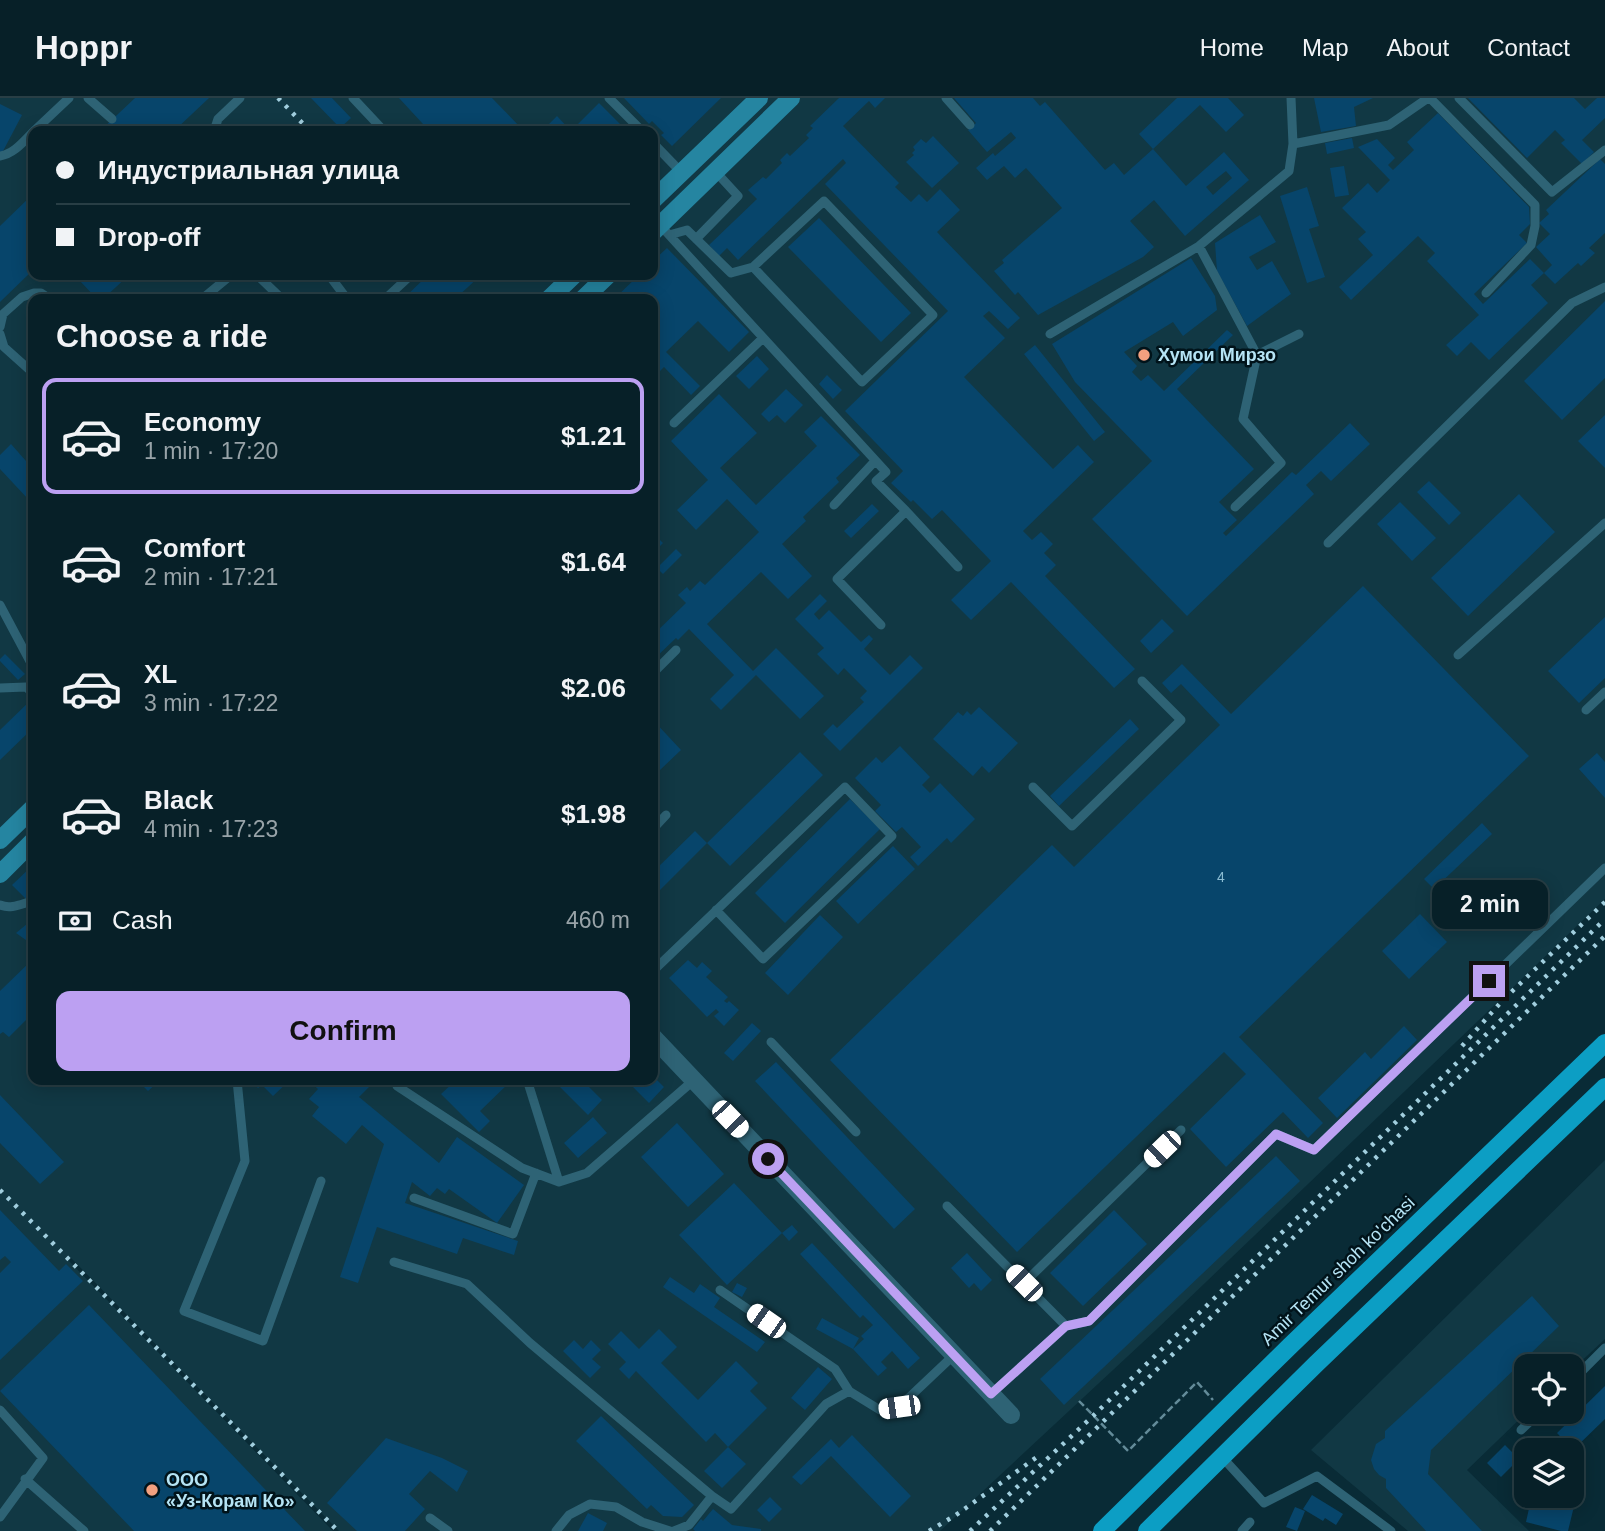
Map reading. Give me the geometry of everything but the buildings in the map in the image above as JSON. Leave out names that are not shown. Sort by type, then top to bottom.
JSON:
[{"type":"main road","points":[[658,195],[759,98]]},
{"type":"main road","points":[[660,231],[715,171],[791,98]]},
{"type":"main road","points":[[554,294],[569,280]]},
{"type":"main road","points":[[588,294],[603,280]]},
{"type":"main road","points":[[0,840],[28,813]]},
{"type":"main road","points":[[0,874],[28,846]]},
{"type":"main road","name":"Amir Temur shoh ko'chasi","points":[[1102,1531],[1605,1044]]},
{"type":"main road","points":[[1147,1531],[1605,1087]]},
{"type":"street","points":[[658,1042],[1011,1415]]},
{"type":"lane","points":[[38,126],[69,98]]},
{"type":"lane","points":[[88,98],[112,119]]},
{"type":"lane","points":[[216,126],[218,119],[240,98]]},
{"type":"lane","points":[[353,98],[379,126]]},
{"type":"lane","points":[[609,98],[637,126]]},
{"type":"lane","points":[[946,98],[970,125]]},
{"type":"lane","points":[[1050,334],[1199,246],[1289,171],[1293,144],[1291,98]]},
{"type":"lane","points":[[1293,144],[1389,125],[1429,98],[1535,205],[1531,245],[1486,293]]},
{"type":"lane","points":[[1459,98],[1552,192],[1605,150]]},
{"type":"lane","points":[[0,156],[12,152],[28,136]]},
{"type":"lane","points":[[658,148],[681,172]]},
{"type":"lane","points":[[696,239],[738,196],[715,171]]},
{"type":"lane","points":[[660,231],[687,230],[731,273],[753,267],[824,201],[933,315],[862,382],[753,267]]},
{"type":"lane","points":[[660,231],[886,472],[876,481],[958,567]]},
{"type":"lane","points":[[1199,246],[1257,355],[1243,419],[1281,463],[1235,507]]},
{"type":"lane","points":[[208,294],[224,280]]},
{"type":"lane","points":[[262,280],[277,294]]},
{"type":"lane","points":[[390,294],[406,280]]},
{"type":"lane","points":[[1328,543],[1572,303],[1605,287]]},
{"type":"lane","points":[[0,327],[3,314],[28,295]]},
{"type":"lane","points":[[0,334],[4,347],[28,369]]},
{"type":"lane","points":[[1257,355],[1299,334]]},
{"type":"lane","points":[[674,423],[763,338]]},
{"type":"lane","points":[[834,505],[876,461]]},
{"type":"lane","points":[[881,625],[837,579],[906,511]]},
{"type":"lane","points":[[1458,655],[1605,523]]},
{"type":"lane","points":[[0,605],[4,619],[28,659]]},
{"type":"lane","points":[[658,668],[676,650]]},
{"type":"lane","points":[[1033,787],[1072,826],[1181,720],[1142,681]]},
{"type":"lane","points":[[0,688],[28,689]]},
{"type":"lane","points":[[1586,710],[1605,692]]},
{"type":"lane","points":[[658,966],[716,910],[845,787],[892,836],[764,959],[716,910]]},
{"type":"lane","points":[[658,824],[666,815]]},
{"type":"lane","points":[[991,1394],[1066,1326],[1089,1321],[1276,1134],[1314,1150],[1605,869]]},
{"type":"lane","points":[[0,905],[5,907],[28,902]]},
{"type":"lane","points":[[771,1042],[856,1132]]},
{"type":"lane","points":[[397,1086],[522,1168],[559,1182],[587,1173],[694,1080]]},
{"type":"lane","points":[[237,1085],[245,1161],[184,1311],[263,1341],[321,1181]]},
{"type":"lane","points":[[529,1086],[559,1182]]},
{"type":"lane","points":[[1024,1283],[1181,1130]]},
{"type":"lane","points":[[414,1198],[513,1234],[536,1173]]},
{"type":"lane","points":[[947,1206],[1066,1326]]},
{"type":"lane","points":[[394,1262],[467,1284],[530,1343],[731,1509],[826,1404],[849,1391]]},
{"type":"lane","points":[[720,1290],[835,1369],[849,1391],[880,1410],[899,1407],[954,1355]]},
{"type":"lane","points":[[1584,1369],[1605,1348]]},
{"type":"lane","points":[[0,1409],[43,1458],[25,1479],[0,1517]]},
{"type":"lane","points":[[1521,1430],[1527,1424]]},
{"type":"lane","points":[[1222,1457],[1264,1503],[1317,1476],[1391,1531]]},
{"type":"lane","points":[[25,1479],[84,1531]]},
{"type":"lane","points":[[556,1531],[569,1515],[590,1504],[616,1507],[642,1522],[672,1531],[689,1525],[712,1496]]},
{"type":"lane","points":[[430,1518],[448,1531]]},
{"type":"lane","points":[[1242,1531],[1250,1522]]},
{"type":"path","points":[[1079,1401],[1128,1451],[1197,1382],[1224,1411]]},
{"type":"shaded area","points":[[0,98],[1605,98],[1605,899],[1156,1330],[940,1531],[339,1531],[71,1258],[69,1261],[333,1531],[0,1531]]},
{"type":"shaded area","points":[[1605,1160],[1605,1339],[1584,1359],[1584,1354],[1514,1354],[1515,1424],[1467,1470],[1529,1531],[1408,1531],[1311,1450]]},
{"type":"railway","points":[[278,98],[305,126]]},
{"type":"railway","points":[[1462,1046],[1502,1001],[1605,902]]},
{"type":"railway","points":[[970,1531],[1094,1415],[1605,919]]},
{"type":"railway","points":[[990,1531],[1605,936]]},
{"type":"railway","points":[[0,1190],[338,1531]]},
{"type":"railway","points":[[929,1531],[1037,1457]]},
{"type":"place","name":"Хумои Мирзо","points":[[1144,355]]},
{"type":"place","name":"ООО «Уз-Корам Ко»","points":[[152,1490]]},
{"type":"route","points":[[768,1159],[991,1394],[1066,1326],[1089,1321],[1276,1134],[1314,1150],[1489,981]]}]
